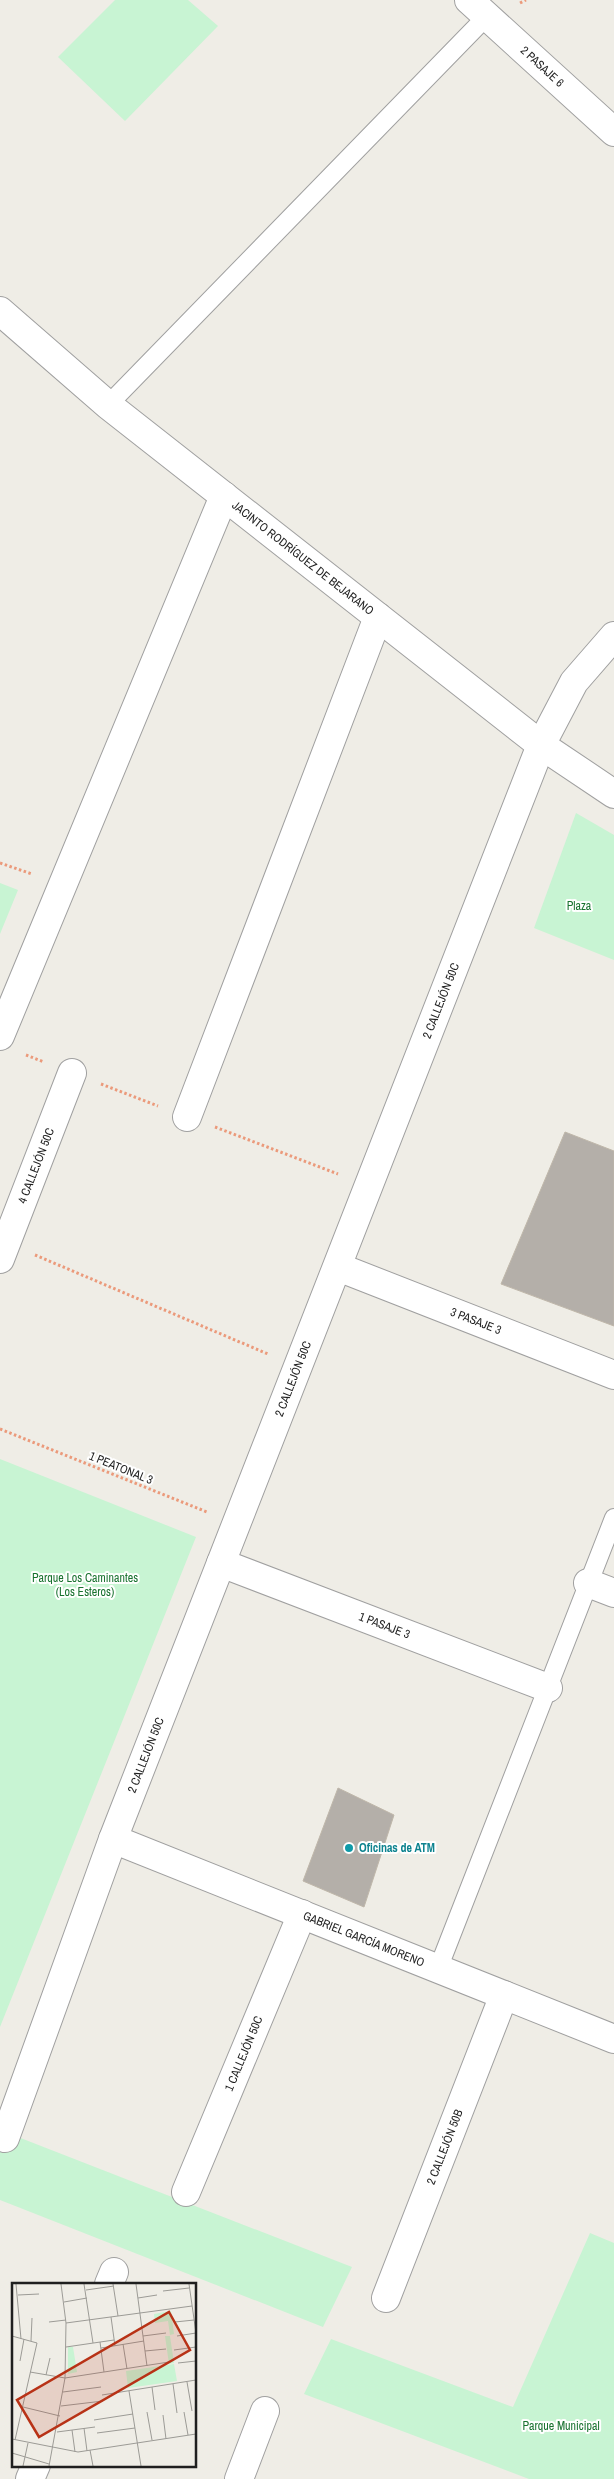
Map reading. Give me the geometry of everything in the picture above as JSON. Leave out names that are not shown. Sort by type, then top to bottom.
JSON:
[{"type":"street","name":"2 PASAJE 6","points":[[478,8],[614,132]]},
{"type":"street","name":"JACINTO RODRÍGUEZ DE BEJARANO","points":[[0,311],[108,405],[541,745],[614,794]]},
{"type":"street","points":[[0,1036],[224,496]]},
{"type":"street","points":[[187,1117],[378,617]]},
{"type":"street","name":"2 CALLEJÓN 50C","points":[[5,2138],[113,1838],[541,745],[574,682],[614,636]]},
{"type":"street","name":"4 CALLEJÓN 50C","points":[[3,1251],[72,1073]]},
{"type":"street","name":"3 PASAJE 3","points":[[338,1267],[614,1375]]},
{"type":"street","name":"1 PASAJE 3","points":[[220,1563],[548,1688]]},
{"type":"street","points":[[588,1583],[614,1593]]},
{"type":"street","name":"GABRIEL GARCÍA MORENO","points":[[113,1838],[614,2039]]},
{"type":"street","name":"1 CALLEJÓN 50C","points":[[186,2192],[302,1914]]},
{"type":"street","name":"2 CALLEJÓN 50B","points":[[386,2298],[504,1995]]},
{"type":"street","points":[[239,2479],[265,2411]]},
{"type":"street","points":[[30,2479],[36,2466]]},
{"type":"lane","points":[[108,405],[478,8]]},
{"type":"lane","points":[[438,1968],[614,1518]]},
{"type":"path","points":[[3,1251],[298,1367]]},
{"type":"path","name":"1 PEATONAL 3","points":[[0,1430],[236,1524]]},
{"type":"green space","points":[[115,0],[188,0],[218,26],[125,121],[58,57]]},
{"type":"green space","name":"Plaza","points":[[576,813],[614,835],[614,960],[534,928]]},
{"type":"green space","points":[[0,883],[18,890],[0,934]]},
{"type":"green space","name":"Parque Los Caminantes (Los Esteros)","points":[[0,1459],[196,1537],[0,2027]]},
{"type":"green space","points":[[0,2130],[352,2267],[323,2327],[0,2200]]},
{"type":"green space","name":"Parque Municipal","points":[[590,2233],[614,2243],[614,2479],[529,2479],[304,2394],[331,2339],[513,2407]]},
{"type":"building","points":[[565,1132],[614,1151],[614,1326],[501,1284]]},
{"type":"building","name":"Oficinas de ATM","points":[[338,1788],[394,1815],[364,1907],[303,1881]]},
{"type":"place","name":"Oficinas de ATM","points":[[349,1848]]}]
